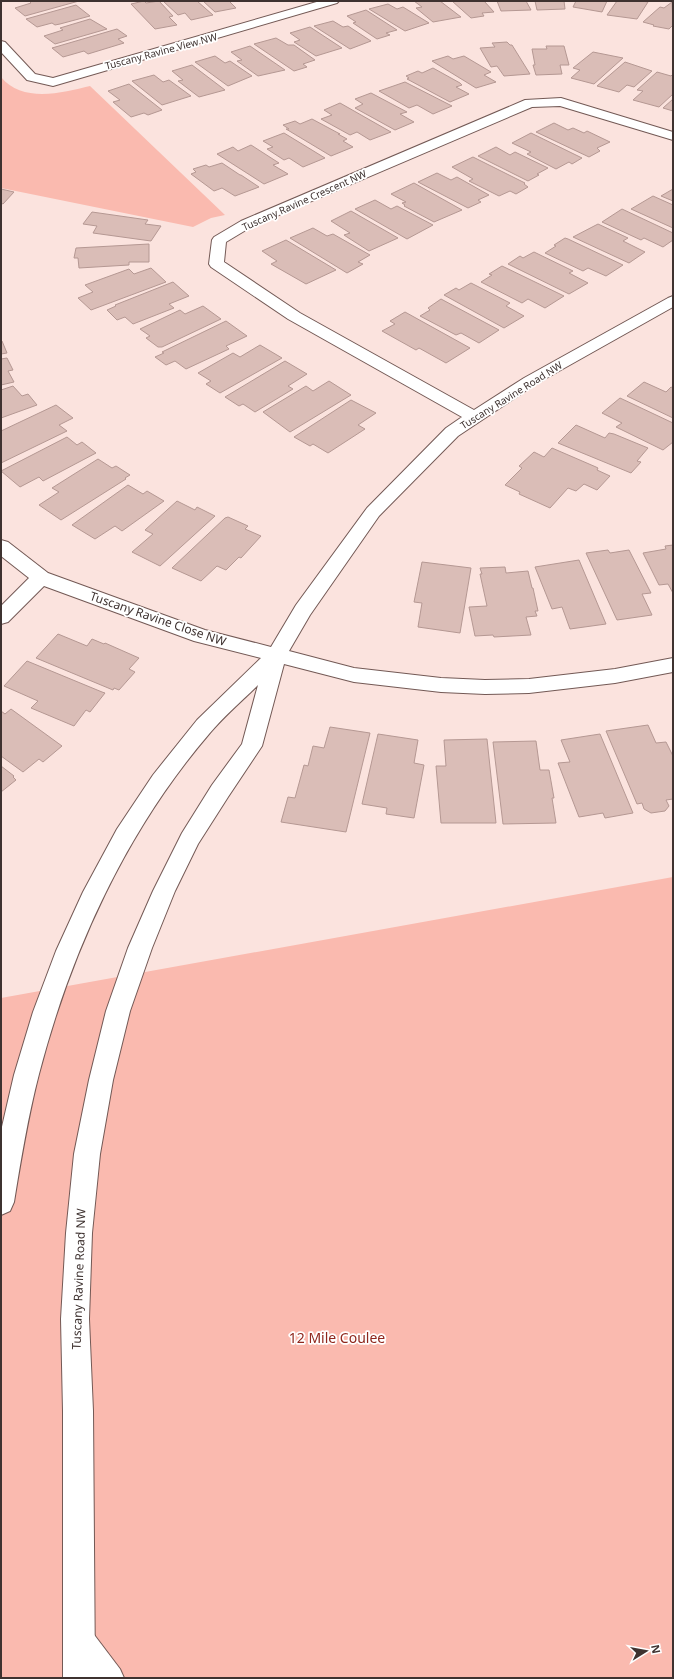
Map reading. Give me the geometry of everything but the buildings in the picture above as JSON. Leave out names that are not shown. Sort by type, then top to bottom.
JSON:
[{"type":"street","name":"Tuscany Ravine View NW","points":[[1,45],[31,77],[53,82],[333,1]]},
{"type":"street","name":"Tuscany Ravine Crescent NW","points":[[474,417],[294,316],[216,264],[219,240],[246,224],[530,102],[561,102],[673,136]]},
{"type":"street","name":"Tuscany Ravine Road NW","points":[[1,1202],[12,1135],[24,1081],[43,1016],[65,955],[94,890],[127,831],[164,777],[202,728],[276,656],[303,610],[373,512],[412,471],[447,438],[474,417],[530,381],[673,301]]},
{"type":"street","name":"Tuscany Ravine Close NW","points":[[1,546],[41,578],[201,636],[276,656],[361,676],[434,684],[485,687],[529,686],[615,676],[673,665]]},
{"type":"street","points":[[1,617],[41,578]]},
{"type":"street","name":"Tuscany Ravine Road NW","points":[[79,1678],[78,1411],[76,1319],[78,1233],[87,1154],[101,1080],[118,1011],[140,948],[164,891],[190,839],[220,790],[252,746],[276,656]]},
{"type":"lane","points":[[79,1636],[111,1678]]},
{"type":"green space","points":[[1,77],[10,85],[31,93],[55,93],[90,86],[225,215],[211,218],[193,227],[1,188]]},
{"type":"green space","name":"12 Mile Coulee","points":[[673,877],[673,1678],[1,1678],[1,998]]}]
